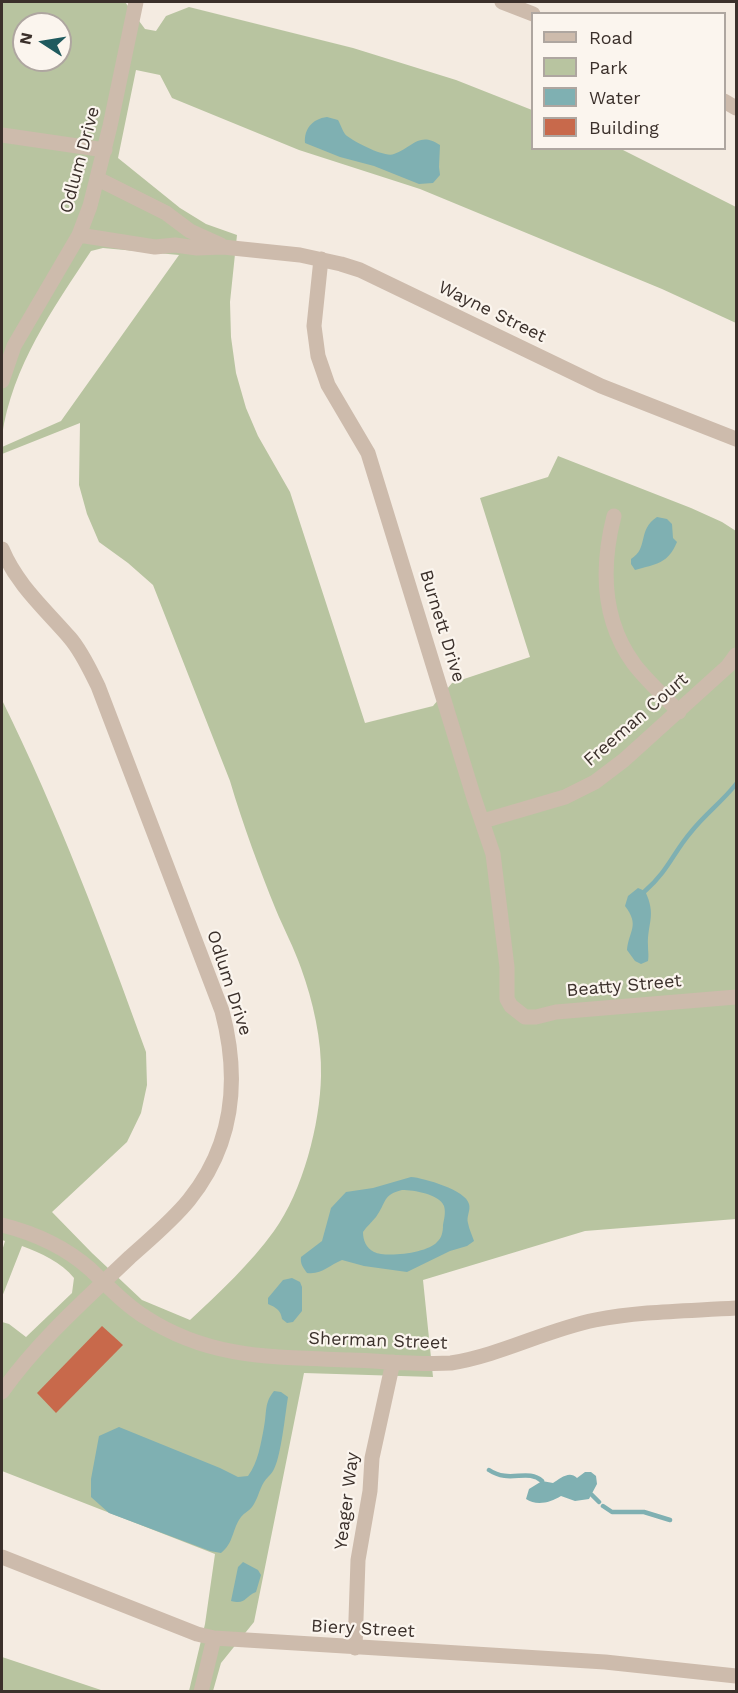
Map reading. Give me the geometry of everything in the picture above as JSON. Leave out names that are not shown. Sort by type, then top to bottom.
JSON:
[{"type":"street","name":"Odlum Drive","points":[[3,371],[32,313],[80,235],[105,150],[136,2]]},
{"type":"street","points":[[502,2],[531,13]]},
{"type":"street","points":[[2,135],[105,150]]},
{"type":"street","name":"Wayne Street","points":[[98,179],[166,213],[190,231],[224,247]]},
{"type":"street","name":"Wayne Street","points":[[80,235],[155,247],[175,245],[197,248],[224,247],[321,259],[360,270],[601,386],[736,439]]},
{"type":"street","name":"Burnett Drive","points":[[321,259],[314,326],[318,356],[328,385],[368,453],[483,821],[493,854],[507,967],[507,999],[517,1011]]},
{"type":"street","points":[[614,516],[605,564],[611,616],[625,650],[679,712]]},
{"type":"street","name":"Odlum Drive","points":[[2,549],[9,567],[22,585],[72,640],[88,664],[98,686],[222,1011],[230,1041],[232,1071],[231,1102],[224,1135],[213,1163],[200,1185],[175,1215],[48,1336],[20,1366],[2,1392]]},
{"type":"street","name":"Freeman Court","points":[[483,821],[564,797],[595,782],[679,712],[728,666],[736,655]]},
{"type":"street","name":"Beatty Street","points":[[517,1011],[525,1017],[536,1017],[556,1012],[736,997]]},
{"type":"street","name":"Sherman Street","points":[[2,1225],[27,1232],[51,1243],[78,1260],[127,1304],[161,1327],[216,1349],[255,1357],[451,1364],[481,1357],[595,1320],[736,1308]]},
{"type":"street","name":"Yeager Way","points":[[355,1648],[358,1560],[370,1491],[372,1458],[393,1362]]},
{"type":"street","name":"Biery Street","points":[[2,1557],[197,1634],[214,1638],[605,1662],[736,1676]]},
{"type":"street","points":[[201,1692],[214,1638]]},
{"type":"green space","points":[[2,2],[125,2],[145,29],[156,31],[166,16],[189,7],[353,48],[456,80],[531,110],[531,150],[623,150],[736,207],[736,323],[662,289],[420,189],[299,150],[172,98],[160,75],[136,70],[118,158],[180,208],[206,224],[237,235],[230,302],[231,337],[236,373],[246,408],[258,436],[290,492],[365,723],[433,706],[452,683],[530,657],[480,498],[548,477],[558,456],[691,508],[736,531],[736,1219],[585,1231],[423,1280],[433,1377],[304,1373],[254,1622],[221,1663],[213,1691],[189,1691],[205,1624],[215,1554],[2,1471],[2,1322],[9,1324],[26,1337],[72,1293],[74,1278],[50,1259],[22,1246],[2,1297],[2,1251],[5,1241],[2,1240],[2,700],[23,743],[79,874],[146,1052],[147,1085],[141,1113],[127,1142],[52,1212],[142,1300],[190,1320],[245,1266],[265,1243],[284,1215],[308,1156],[320,1095],[320,1049],[316,1021],[295,953],[263,878],[230,781],[153,585],[99,542],[87,514],[79,485],[80,423],[2,454],[2,447],[61,421],[179,255],[103,248],[91,251],[36,339],[15,386],[2,436]]},
{"type":"green space","points":[[2,1657],[104,1691],[2,1691]]},
{"type":"water","points":[[327,117],[338,120],[344,133],[351,139],[384,154],[394,154],[421,140],[433,141],[440,145],[440,175],[433,183],[419,184],[305,143],[310,125]]},
{"type":"water","points":[[657,517],[667,519],[672,524],[673,538],[677,542],[665,559],[635,570],[631,559],[640,550],[647,528]]},
{"type":"water","points":[[638,888],[645,891],[651,913],[648,961],[641,964],[635,961],[627,950],[633,923],[625,906],[628,896]]},
{"type":"water","points":[[411,1177],[434,1182],[453,1190],[469,1204],[468,1221],[474,1241],[407,1272],[364,1266],[342,1260],[321,1271],[307,1273],[301,1264],[301,1257],[322,1241],[331,1208],[346,1192],[373,1188]],"holes":[[[402,1190],[426,1194],[441,1202],[445,1214],[440,1238],[432,1246],[416,1252],[388,1255],[374,1252],[366,1243],[363,1232],[376,1217],[388,1197]]]},
{"type":"water","points":[[292,1278],[300,1282],[302,1287],[302,1311],[293,1322],[287,1323],[277,1309],[268,1304],[268,1298],[283,1280]]},
{"type":"water","points":[[274,1391],[281,1392],[288,1397],[276,1465],[262,1485],[254,1504],[241,1517],[231,1540],[221,1553],[210,1551],[109,1513],[91,1497],[91,1479],[99,1436],[119,1427],[238,1477],[248,1476],[259,1453],[267,1404]]},
{"type":"water","points":[[585,1472],[591,1472],[596,1476],[597,1484],[589,1499],[575,1501],[561,1496],[539,1503],[526,1499],[529,1489],[542,1481],[553,1483],[568,1475],[577,1478]]},
{"type":"water","points":[[243,1562],[258,1570],[261,1575],[256,1592],[242,1601],[231,1601],[238,1567]]},
{"type":"building","points":[[102,1326],[123,1345],[56,1413],[37,1393]]},
{"type":"waterway","points":[[645,891],[659,876],[696,825],[736,784]]},
{"type":"waterway","points":[[489,1470],[504,1476],[530,1476],[542,1481]]},
{"type":"waterway","points":[[592,1495],[599,1502]]},
{"type":"waterway","points":[[603,1506],[612,1512],[644,1512],[670,1520]]}]
